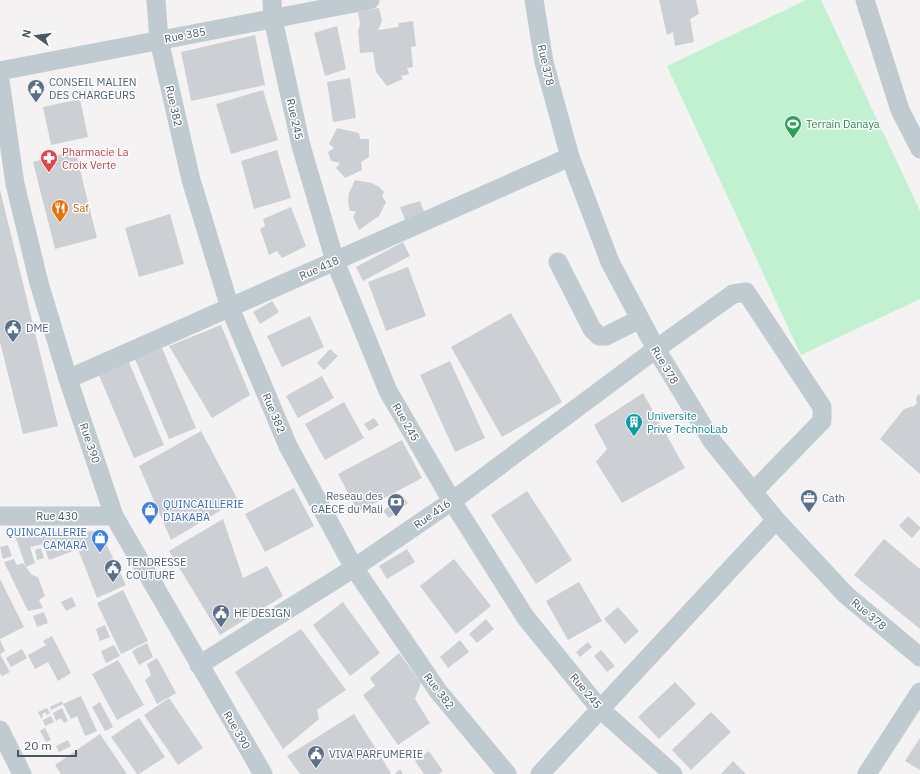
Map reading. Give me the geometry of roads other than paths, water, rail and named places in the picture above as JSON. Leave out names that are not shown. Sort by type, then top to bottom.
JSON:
[{"type":"street","name":"Rue 382","points":[[156,0],[159,40],[191,180],[230,308],[288,446],[354,568],[438,691],[507,774]]},
{"type":"street","name":"Rue 245","points":[[272,0],[273,19],[301,146],[335,261],[388,391],[452,501],[526,618],[600,709],[673,774]]},
{"type":"street","name":"Rue 385","points":[[0,71],[370,0]]},
{"type":"street","name":"Rue 378","points":[[534,0],[544,62],[570,157],[610,262],[656,350],[712,441],[776,520],[846,595],[920,657]]},
{"type":"street","points":[[866,0],[900,110],[920,149]]},
{"type":"street","name":"Rue 390","points":[[0,80],[15,184],[39,283],[68,379],[114,516],[263,774]]},
{"type":"street","name":"Rue 418","points":[[68,379],[570,157]]},
{"type":"street","points":[[558,262],[592,329],[599,336],[606,336],[640,319]]},
{"type":"street","name":"Rue 416","points":[[200,665],[354,568],[452,501],[732,294],[746,292],[822,407],[822,421],[753,492]]},
{"type":"street","name":"Rue 430","points":[[0,516],[114,516]]},
{"type":"street","points":[[540,774],[776,520]]},
{"type":"street","points":[[867,774],[920,692]]},
{"type":"street","points":[[0,730],[22,774]]},
{"type":"place","name":"CONSEIL MALIEN DES CHARGEURS","points":[[36,103]]},
{"type":"place","name":"Terrain Danaya","points":[[793,139]]},
{"type":"place","name":"Pharmacie La Croix Verte","points":[[49,173]]},
{"type":"place","name":"Saf","points":[[60,223]]},
{"type":"place","name":"DME","points":[[13,343]]},
{"type":"place","name":"Universite Prive TechnoLab","points":[[634,437]]},
{"type":"place","name":"Cath","points":[[809,513]]},
{"type":"place","name":"Reseau des CAECE du Mali","points":[[396,517]]},
{"type":"place","name":"QUINCAILLERIE DIAKABA","points":[[150,525]]},
{"type":"place","name":"QUINCAILLERIE CAMARA","points":[[100,553]]},
{"type":"place","name":"TENDRESSE COUTURE","points":[[113,583]]},
{"type":"place","name":"HE DESIGN","points":[[221,628]]},
{"type":"place","name":"VIVA PARFUMERIE","points":[[316,769]]}]
